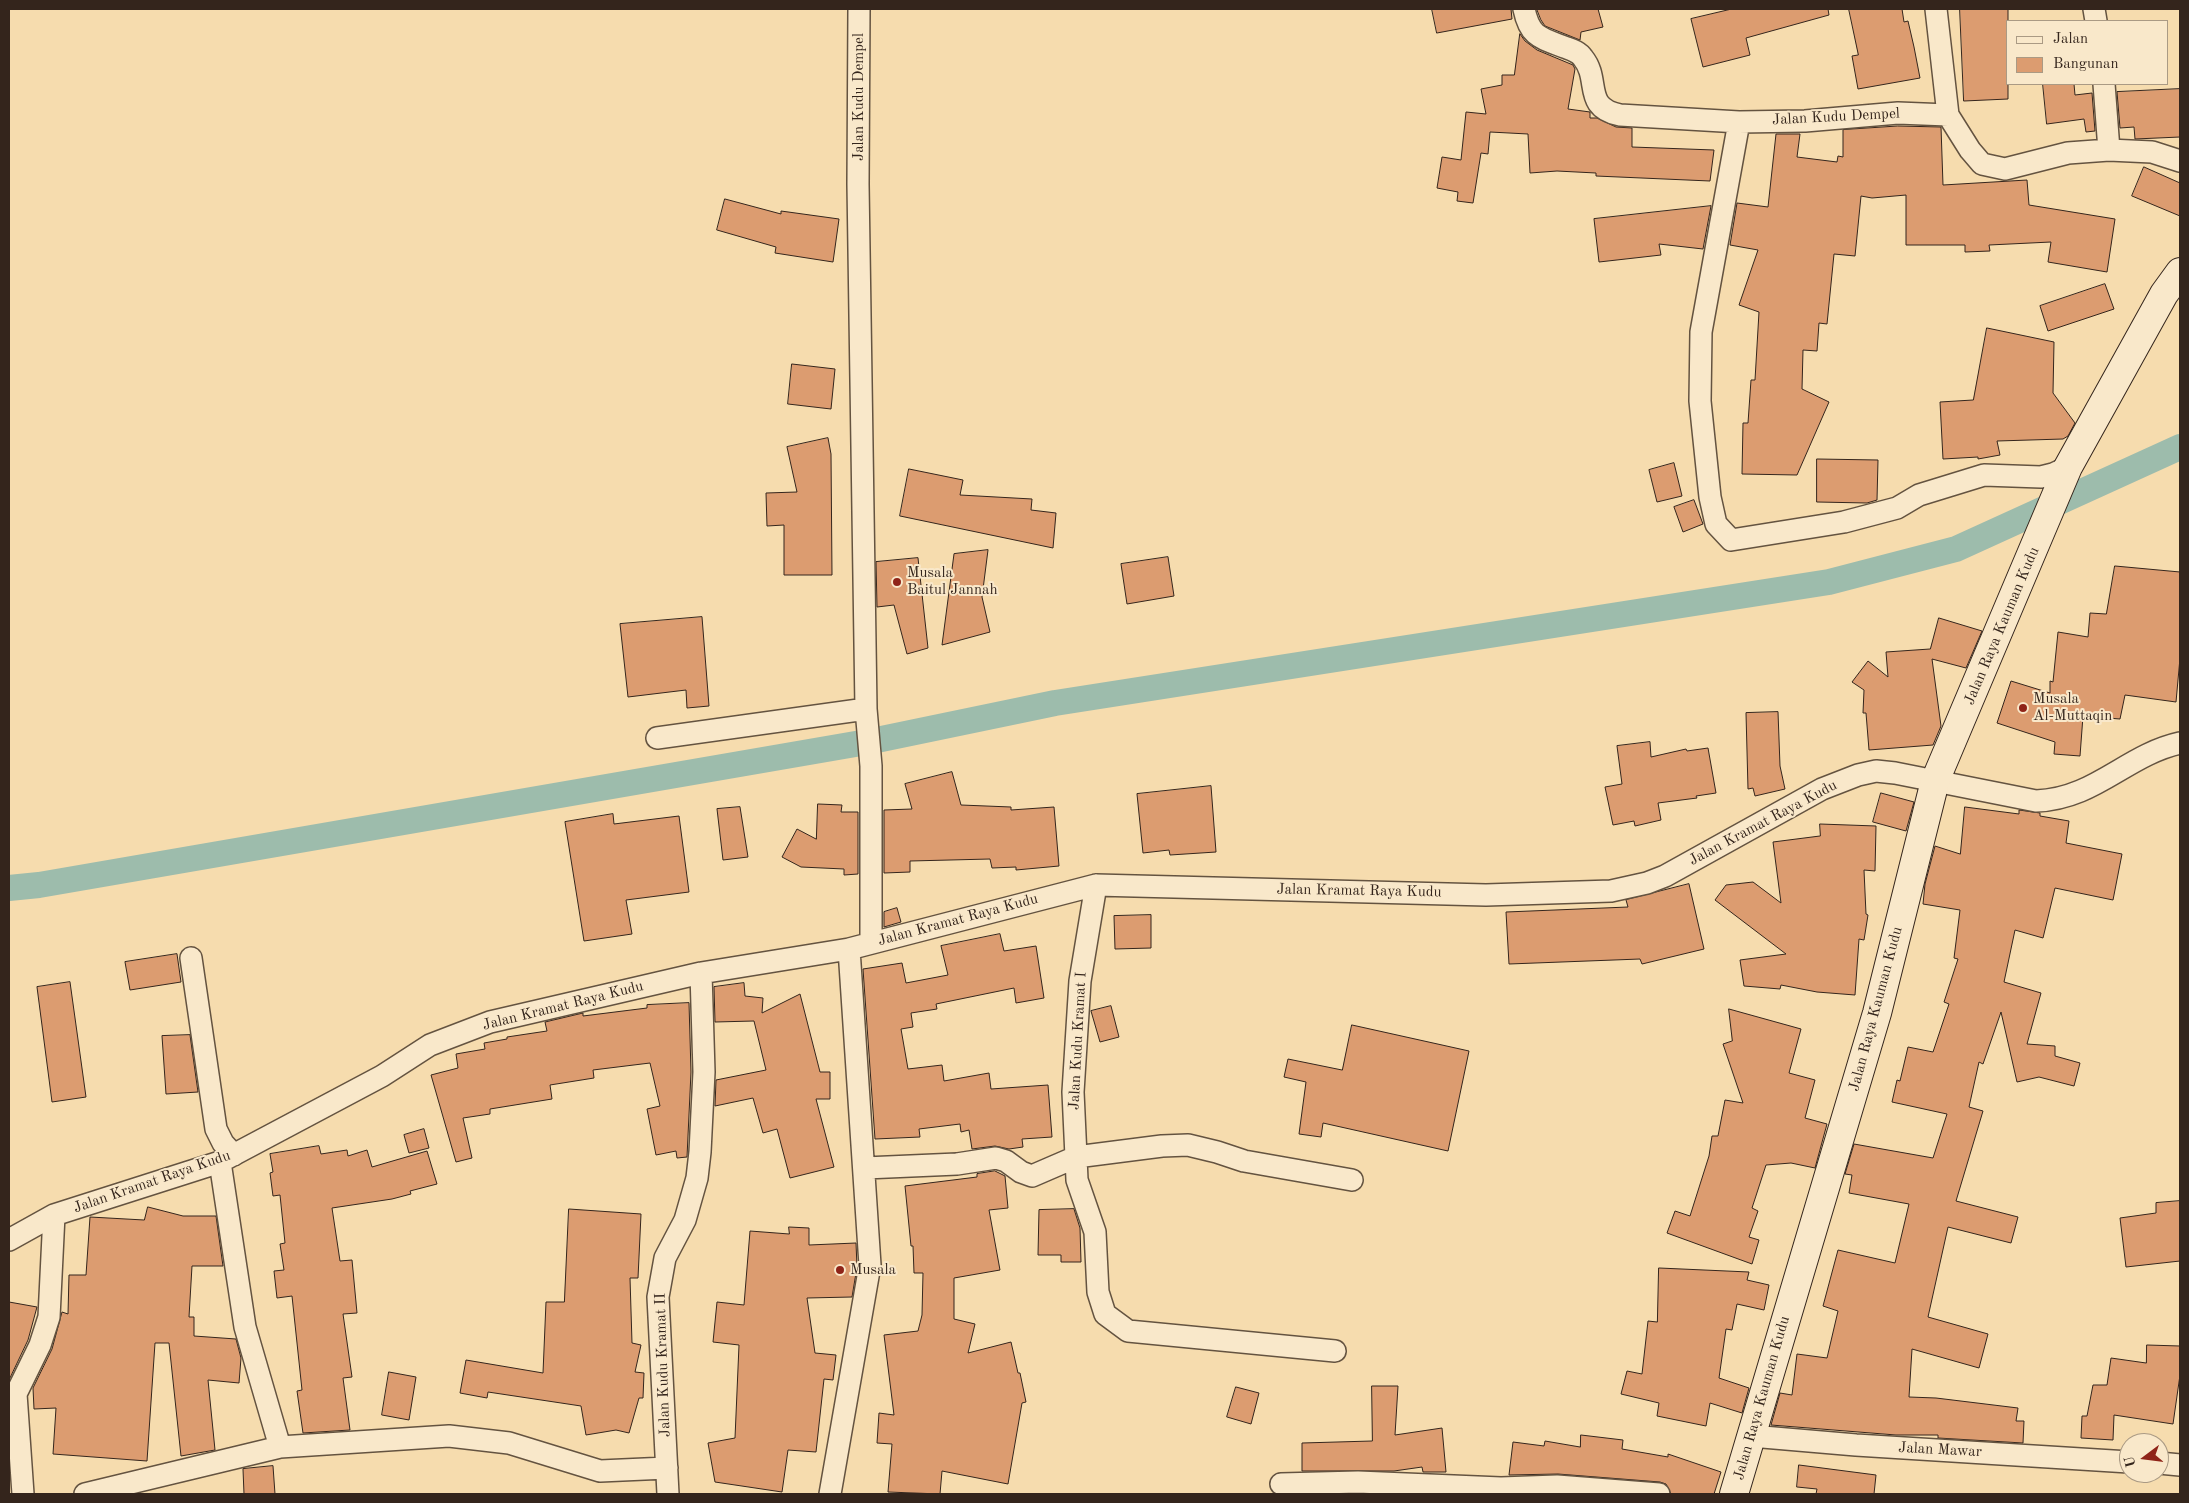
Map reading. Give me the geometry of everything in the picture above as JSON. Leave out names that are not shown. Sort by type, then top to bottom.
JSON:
[{"type":"street","name":"Jalan Kudu Dempel","points":[[859,9],[858,184],[867,717],[871,766],[871,943]]},
{"type":"street","name":"Jalan Kudu Dempel","points":[[1524,9],[1527,24],[1534,33],[1576,51],[1584,58],[1588,67],[1594,95],[1600,106],[1607,112],[1620,115],[1739,122],[1805,121],[1898,113],[1948,116]]},
{"type":"street","points":[[1936,9],[1948,116],[1970,150],[1982,164],[2005,169],[2068,153],[2109,150],[2152,152],[2180,161]]},
{"type":"street","points":[[2104,85],[2109,150]]},
{"type":"street","points":[[1739,122],[1701,332],[1700,401],[1710,497],[1716,524],[1732,540],[1844,522],[1897,508],[1919,494],[1984,474],[2041,477],[2068,467],[2164,294],[2180,272]]},
{"type":"street","name":"Jalan Raya Kauman Kudu","points":[[1734,1494],[1877,1013],[1935,781],[2068,467]]},
{"type":"street","points":[[657,738],[867,717]]},
{"type":"street","name":"Jalan Kramat Raya Kudu","points":[[9,1240],[54,1215],[227,1159],[382,1076],[430,1045],[490,1022],[701,973],[849,949],[1096,885],[1486,895],[1611,891],[1647,883],[1665,876],[1822,789],[1858,775],[1876,771],[2036,801],[2055,800],[2085,790],[2165,746],[2180,743]]},
{"type":"street","name":"Jalan Kudu Kramat I","points":[[1096,885],[1080,980],[1073,1092],[1077,1180],[1095,1232],[1098,1292],[1105,1314],[1128,1331],[1335,1351]]},
{"type":"street","points":[[830,1494],[870,1265],[849,949]]},
{"type":"street","points":[[191,958],[214,1121],[227,1159],[245,1327],[280,1448]]},
{"type":"street","name":"Jalan Kudu Kramat II","points":[[668,1494],[658,1297],[665,1258],[685,1220],[697,1178],[704,1072],[701,973]]},
{"type":"street","points":[[865,1168],[957,1164],[996,1158],[1006,1161],[1021,1172],[1032,1176],[1076,1157],[1162,1146],[1188,1145],[1244,1161],[1352,1180]]},
{"type":"street","points":[[23,1494],[12,1394],[40,1345],[49,1316],[54,1215]]},
{"type":"street","points":[[85,1494],[280,1448],[449,1436],[509,1443],[600,1471],[667,1468]]},
{"type":"street","name":"Jalan Mawar","points":[[1751,1436],[1856,1445],[2119,1461]]},
{"type":"street","points":[[1281,1484],[1358,1482],[1501,1488],[1557,1486],[1659,1494]]},
{"type":"building","points":[[1432,9],[1511,9],[1512,19],[1437,33]]},
{"type":"building","points":[[1537,9],[1598,9],[1603,27],[1581,32],[1580,40],[1545,26]]},
{"type":"building","points":[[1732,9],[1828,9],[1829,15],[1746,38],[1750,55],[1703,67],[1691,19]]},
{"type":"building","points":[[1849,9],[1902,9],[1904,22],[1908,21],[1920,78],[1858,89],[1852,56],[1858,55]]},
{"type":"building","points":[[1960,9],[2008,9],[2008,20],[2006,20],[2006,85],[2008,85],[2008,99],[1964,101]]},
{"type":"building","points":[[1520,34],[1525,41],[1537,50],[1573,65],[1575,69],[1568,109],[1590,112],[1590,118],[1597,118],[1616,127],[1632,128],[1632,147],[1714,150],[1710,181],[1596,176],[1596,173],[1557,171],[1530,173],[1528,134],[1490,132],[1488,154],[1481,153],[1473,203],[1457,201],[1458,192],[1437,188],[1442,157],[1461,160],[1466,112],[1486,114],[1481,89],[1502,85],[1502,75],[1514,75]]},
{"type":"building","points":[[2043,85],[2074,85],[2075,95],[2092,93],[2095,131],[2086,132],[2084,119],[2047,124]]},
{"type":"building","points":[[2180,89],[2180,137],[2135,139],[2134,127],[2120,128],[2117,92]]},
{"type":"building","points":[[1898,126],[1941,127],[1943,185],[2027,180],[2029,205],[2115,219],[2107,272],[2048,262],[2051,242],[1989,245],[1990,251],[1965,252],[1965,245],[1906,245],[1906,195],[1872,198],[1861,196],[1855,256],[1834,254],[1827,324],[1819,323],[1817,351],[1803,350],[1802,389],[1829,402],[1797,475],[1742,474],[1743,423],[1748,423],[1751,380],[1755,380],[1759,312],[1739,305],[1758,250],[1730,245],[1737,203],[1768,207],[1776,134],[1800,134],[1797,157],[1837,162],[1838,156],[1843,157],[1843,130]]},
{"type":"building","points":[[2144,167],[2180,183],[2180,216],[2132,196]]},
{"type":"building","points":[[725,199],[781,214],[781,211],[839,219],[833,262],[775,253],[776,247],[717,230]]},
{"type":"building","points":[[1711,206],[1703,249],[1659,244],[1661,255],[1599,262],[1594,219]]},
{"type":"building","points":[[2105,284],[2114,309],[2048,331],[2040,306]]},
{"type":"building","points":[[1987,328],[2054,342],[2053,393],[2075,423],[2068,436],[2063,439],[1997,441],[2000,455],[1978,459],[1978,457],[1943,459],[1940,402],[1973,400]]},
{"type":"building","points":[[792,364],[835,369],[831,409],[788,404]]},
{"type":"building","points":[[828,438],[831,454],[832,575],[784,575],[784,525],[767,526],[766,493],[797,492],[787,447]]},
{"type":"building","points":[[1817,459],[1878,460],[1877,500],[1867,503],[1817,502]]},
{"type":"building","points":[[1674,463],[1682,496],[1657,502],[1649,470]]},
{"type":"building","points":[[909,469],[963,480],[960,495],[1032,499],[1031,510],[1056,513],[1053,548],[900,516]]},
{"type":"building","points":[[1694,500],[1703,524],[1683,532],[1674,507]]},
{"type":"building","points":[[988,550],[982,597],[990,632],[942,645],[954,554]]},
{"type":"building","points":[[1168,557],[1174,596],[1127,604],[1121,564]]},
{"type":"building","name":"Musala Baitul Jannah","points":[[918,558],[928,648],[907,654],[894,605],[877,607],[876,562]]},
{"type":"building","points":[[2115,566],[2180,572],[2180,658],[2176,702],[2125,695],[2120,719],[2083,716],[2080,756],[2054,754],[2055,742],[1997,723],[2011,681],[2050,693],[2050,681],[2053,682],[2058,632],[2088,637],[2090,613],[2106,614]]},
{"type":"building","points":[[702,617],[709,706],[687,708],[686,690],[628,697],[620,624]]},
{"type":"building","points":[[1939,618],[1982,631],[1966,668],[1932,659],[1941,726],[1933,745],[1869,750],[1866,713],[1863,713],[1864,690],[1852,682],[1868,661],[1888,677],[1886,652],[1930,649]]},
{"type":"building","points":[[1778,712],[1780,766],[1785,789],[1755,796],[1753,788],[1748,789],[1746,713]]},
{"type":"building","points":[[1650,742],[1651,757],[1686,749],[1687,751],[1708,748],[1716,793],[1696,796],[1697,798],[1658,803],[1661,820],[1635,826],[1634,821],[1613,825],[1605,787],[1622,784],[1617,746]]},
{"type":"building","points":[[952,772],[961,805],[1011,807],[1011,810],[1054,807],[1059,866],[1016,870],[1016,867],[992,868],[990,859],[910,861],[910,872],[884,873],[884,810],[912,809],[905,784]]},
{"type":"building","points":[[1211,786],[1216,852],[1170,855],[1169,850],[1143,853],[1137,794]]},
{"type":"building","points":[[1881,793],[1914,802],[1906,831],[1873,822]]},
{"type":"building","points":[[818,804],[842,805],[841,812],[858,812],[858,874],[844,875],[844,869],[801,867],[782,857],[797,829],[816,839]]},
{"type":"building","points":[[740,807],[748,857],[723,860],[717,809]]},
{"type":"building","points":[[1965,807],[2019,814],[2019,810],[2040,813],[2040,816],[2069,821],[2066,843],[2122,854],[2113,900],[2055,888],[2043,938],[2015,930],[2004,982],[2041,993],[2027,1044],[2055,1046],[2055,1056],[2080,1063],[2074,1086],[2039,1077],[2017,1082],[2001,1012],[1983,1064],[1979,1062],[1969,1107],[1983,1111],[1956,1201],[2018,1217],[2011,1243],[1948,1227],[1928,1317],[1988,1334],[1979,1368],[1912,1349],[1909,1397],[1936,1398],[2018,1408],[2016,1421],[2024,1421],[2023,1443],[1938,1438],[1938,1435],[1896,1435],[1771,1425],[1780,1393],[1792,1395],[1797,1354],[1827,1358],[1838,1311],[1823,1306],[1838,1250],[1895,1263],[1909,1204],[1849,1193],[1852,1175],[1845,1174],[1854,1144],[1933,1158],[1947,1114],[1892,1102],[1897,1080],[1900,1081],[1908,1047],[1933,1052],[1949,1004],[1944,1002],[1958,959],[1954,958],[1960,910],[1923,904],[1925,884],[1935,846],[1960,854]]},
{"type":"building","points":[[613,814],[614,824],[679,816],[689,892],[626,900],[632,934],[584,941],[565,822]]},
{"type":"building","points":[[1820,824],[1876,826],[1875,871],[1864,870],[1866,914],[1868,915],[1864,940],[1859,939],[1855,995],[1817,992],[1781,985],[1780,989],[1744,986],[1740,960],[1786,954],[1715,900],[1726,885],[1753,882],[1781,903],[1773,842],[1820,836]]},
{"type":"building","points":[[1689,884],[1704,949],[1642,964],[1640,959],[1509,964],[1506,912],[1628,907],[1626,900]]},
{"type":"building","points":[[897,908],[901,922],[884,927],[884,912]]},
{"type":"building","points":[[1151,915],[1151,948],[1115,949],[1114,916]]},
{"type":"building","points":[[1000,934],[1004,951],[1036,946],[1044,998],[1016,1003],[1014,988],[936,1004],[937,1009],[911,1013],[913,1027],[901,1029],[908,1069],[942,1065],[944,1081],[989,1073],[991,1089],[1048,1085],[1052,1137],[1022,1139],[1023,1147],[1009,1149],[995,1146],[972,1149],[969,1130],[961,1132],[960,1124],[919,1129],[920,1137],[875,1139],[863,969],[902,963],[906,983],[948,975],[941,946]]},
{"type":"building","points":[[177,954],[181,982],[130,990],[125,962]]},
{"type":"building","points":[[70,982],[86,1097],[52,1102],[37,987]]},
{"type":"building","points":[[744,983],[745,996],[763,998],[762,1013],[800,994],[820,1072],[830,1072],[830,1099],[816,1099],[834,1167],[790,1178],[777,1129],[763,1133],[753,1098],[715,1106],[716,1080],[766,1070],[754,1021],[715,1022],[714,987]]},
{"type":"building","points":[[689,1003],[691,1072],[687,1157],[677,1158],[676,1151],[656,1155],[647,1109],[660,1106],[650,1063],[593,1070],[594,1078],[550,1085],[552,1099],[490,1109],[490,1114],[463,1118],[472,1158],[456,1162],[431,1075],[458,1068],[456,1054],[485,1049],[484,1043],[507,1039],[507,1037],[547,1031],[545,1022],[583,1013],[583,1016],[647,1008],[647,1005]]},
{"type":"building","points":[[1111,1006],[1119,1037],[1100,1042],[1091,1011]]},
{"type":"building","points":[[1729,1009],[1801,1029],[1789,1073],[1815,1080],[1805,1118],[1827,1124],[1815,1168],[1791,1163],[1766,1165],[1752,1208],[1758,1211],[1749,1237],[1759,1240],[1752,1264],[1667,1233],[1675,1211],[1690,1216],[1709,1156],[1712,1136],[1718,1136],[1725,1100],[1743,1103],[1723,1044],[1732,1041]]},
{"type":"building","points":[[1352,1025],[1469,1051],[1448,1151],[1323,1123],[1321,1137],[1299,1134],[1306,1082],[1284,1077],[1288,1059],[1342,1070]]},
{"type":"building","points":[[190,1035],[198,1092],[166,1094],[162,1036]]},
{"type":"building","points":[[424,1129],[429,1148],[409,1153],[404,1135]]},
{"type":"building","points":[[319,1146],[321,1154],[347,1150],[348,1156],[367,1150],[372,1167],[427,1151],[437,1184],[410,1191],[411,1194],[392,1199],[332,1208],[340,1261],[352,1260],[357,1313],[343,1314],[352,1377],[343,1378],[350,1430],[303,1433],[297,1391],[302,1390],[292,1296],[277,1298],[274,1271],[284,1270],[280,1244],[285,1243],[280,1195],[273,1196],[270,1173],[273,1172],[270,1154]]},
{"type":"building","points":[[995,1171],[1005,1176],[1008,1208],[989,1210],[1000,1270],[954,1278],[954,1319],[975,1324],[968,1353],[1011,1342],[1026,1402],[1022,1403],[1008,1484],[942,1471],[940,1494],[888,1492],[892,1444],[877,1443],[879,1413],[894,1415],[884,1335],[918,1331],[922,1315],[923,1273],[914,1273],[913,1246],[911,1246],[905,1186],[977,1177],[977,1174]]},
{"type":"building","points":[[2180,1201],[2180,1261],[2126,1267],[2120,1218],[2156,1213],[2156,1203]]},
{"type":"building","points":[[148,1207],[183,1216],[216,1216],[223,1266],[192,1266],[189,1317],[194,1317],[194,1336],[236,1339],[241,1358],[239,1383],[208,1380],[215,1450],[181,1456],[169,1343],[155,1343],[147,1461],[53,1454],[56,1408],[34,1409],[33,1388],[52,1349],[62,1312],[68,1314],[69,1275],[86,1275],[90,1217],[144,1220]]},
{"type":"building","points":[[569,1209],[641,1214],[638,1278],[630,1278],[632,1343],[641,1345],[635,1372],[644,1373],[643,1398],[639,1398],[629,1433],[616,1430],[586,1435],[581,1406],[488,1392],[487,1398],[460,1393],[466,1360],[543,1373],[546,1302],[564,1302]]},
{"type":"building","points":[[1074,1209],[1080,1228],[1081,1262],[1061,1262],[1061,1255],[1038,1255],[1039,1210]]},
{"type":"building","points":[[789,1227],[809,1228],[809,1245],[856,1243],[857,1267],[852,1297],[807,1298],[815,1353],[836,1355],[833,1380],[824,1379],[816,1452],[788,1450],[782,1492],[715,1482],[708,1443],[735,1438],[739,1345],[713,1342],[717,1302],[744,1305],[750,1231],[789,1234]]},
{"type":"building","points":[[1659,1268],[1749,1272],[1747,1280],[1769,1285],[1764,1310],[1737,1304],[1732,1330],[1726,1329],[1719,1378],[1749,1388],[1742,1413],[1710,1403],[1706,1426],[1657,1416],[1659,1403],[1621,1394],[1627,1371],[1642,1374],[1648,1321],[1657,1322]]},
{"type":"building","points":[[9,1302],[37,1307],[28,1340],[9,1380]]},
{"type":"building","points":[[2147,1345],[2180,1346],[2180,1375],[2173,1424],[2114,1415],[2113,1440],[2081,1438],[2082,1416],[2087,1416],[2093,1385],[2107,1385],[2111,1358],[2146,1363]]},
{"type":"building","points":[[389,1372],[416,1377],[409,1420],[382,1415]]},
{"type":"building","points":[[1372,1386],[1398,1386],[1395,1435],[1442,1428],[1446,1472],[1423,1472],[1422,1467],[1394,1471],[1302,1471],[1302,1443],[1372,1441]]},
{"type":"building","points":[[1236,1387],[1259,1393],[1251,1424],[1227,1417]]},
{"type":"building","points":[[1581,1435],[1623,1440],[1622,1449],[1668,1457],[1668,1454],[1721,1472],[1714,1494],[1671,1494],[1666,1484],[1660,1482],[1558,1474],[1509,1475],[1513,1442],[1544,1446],[1545,1441],[1580,1447]]},
{"type":"building","points":[[1799,1465],[1876,1475],[1874,1494],[1816,1494],[1817,1489],[1797,1487]]},
{"type":"building","points":[[273,1466],[275,1494],[244,1494],[243,1469]]},
{"type":"waterway","points":[[9,888],[39,885],[867,742],[1055,703],[1829,582],[1956,549],[2180,447]]},
{"type":"place","name":"Musala Baitul Jannah","points":[[897,582]]},
{"type":"place","name":"Musala Al-Muttaqin","points":[[2023,708]]},
{"type":"place","name":"Musala","points":[[840,1270]]}]
